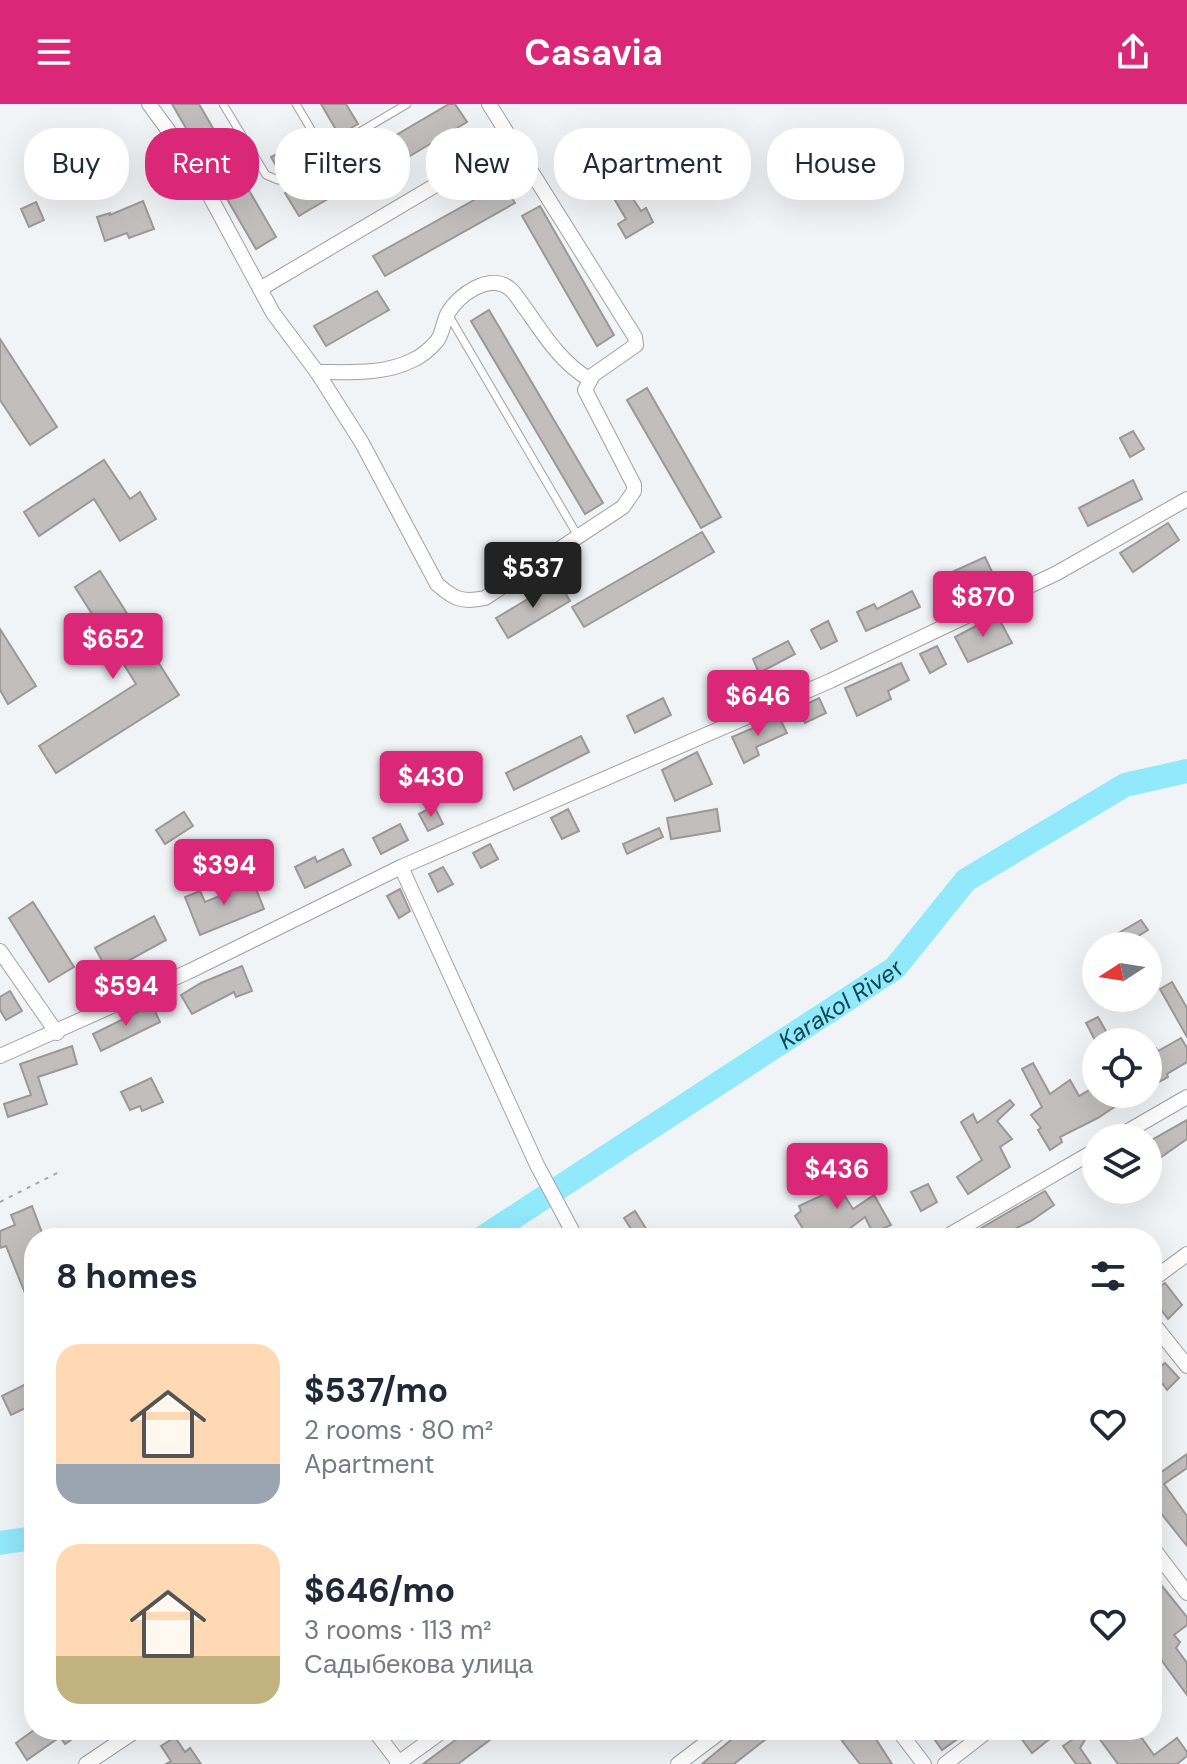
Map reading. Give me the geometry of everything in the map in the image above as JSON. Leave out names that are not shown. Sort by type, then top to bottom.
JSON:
[{"type":"street","points":[[149,104],[192,163],[273,313],[317,372],[362,443],[437,584],[453,599],[468,602],[485,598],[623,507],[634,491],[634,485],[585,390],[589,379],[636,345],[635,337],[538,182]]},
{"type":"street","points":[[489,104],[504,128]]},
{"type":"street","points":[[260,289],[426,191]]},
{"type":"street","points":[[317,372],[372,372],[411,361],[429,350],[439,338],[448,314],[459,298],[491,283],[510,288],[557,351],[577,372],[589,379]]},
{"type":"street","points":[[0,1056],[188,972],[401,867],[845,674],[1057,573],[1187,499]]},
{"type":"street","points":[[401,867],[537,1165],[570,1228]]},
{"type":"street","points":[[0,951],[57,1033]]},
{"type":"street","points":[[1140,1124],[1187,1097]]},
{"type":"street","points":[[961,1228],[1082,1158]]},
{"type":"street","points":[[1162,1273],[1187,1254]]},
{"type":"street","points":[[1162,1335],[1187,1366]]},
{"type":"street","points":[[1162,1560],[1187,1593]]},
{"type":"street","points":[[86,1764],[122,1740]]},
{"type":"street","points":[[381,1740],[398,1764],[430,1740]]},
{"type":"street","points":[[678,1764],[710,1740]]},
{"type":"street","points":[[906,1740],[924,1764]]},
{"type":"street","points":[[945,1764],[976,1740]]},
{"type":"lane","points":[[223,104],[266,175],[275,179]]},
{"type":"lane","points":[[296,104],[310,128]]},
{"type":"lane","points":[[367,128],[407,104]]},
{"type":"lane","points":[[448,314],[578,536]]},
{"type":"path","points":[[0,1202],[59,1172]]},
{"type":"building","points":[[172,104],[199,104],[213,128],[186,128]]},
{"type":"building","points":[[321,104],[346,104],[358,124],[351,128],[335,128]]},
{"type":"building","points":[[449,104],[455,104],[467,122],[457,128],[426,128],[426,146],[410,156],[408,128]]},
{"type":"building","points":[[228,200],[255,200],[276,237],[256,249]]},
{"type":"building","points":[[289,200],[326,200],[299,216]]},
{"type":"building","points":[[474,200],[513,200],[515,203],[385,276],[373,256]]},
{"type":"building","points":[[615,200],[634,200],[641,211],[646,208],[653,222],[626,238],[618,224],[626,219]]},
{"type":"building","points":[[143,201],[154,229],[129,238],[127,233],[105,241],[97,217]]},
{"type":"building","points":[[36,202],[44,220],[29,227],[21,209]]},
{"type":"building","points":[[540,206],[614,335],[597,346],[522,216]]},
{"type":"building","points":[[377,291],[389,310],[326,346],[314,326]]},
{"type":"building","points":[[489,310],[603,503],[585,514],[471,321]]},
{"type":"building","points":[[0,339],[57,427],[30,445],[0,400]]},
{"type":"building","points":[[647,388],[721,517],[701,528],[627,400]]},
{"type":"building","points":[[1133,431],[1144,449],[1130,457],[1120,438]]},
{"type":"building","points":[[104,460],[130,499],[140,492],[156,519],[120,541],[94,499],[39,536],[24,512]]},
{"type":"building","points":[[1133,480],[1142,499],[1088,526],[1079,508]]},
{"type":"building","points":[[1168,523],[1179,540],[1133,572],[1120,553]]},
{"type":"building","points":[[702,532],[714,552],[584,627],[572,607]]},
{"type":"building","points":[[985,557],[993,574],[950,595],[941,577]]},
{"type":"building","points":[[100,571],[179,695],[56,773],[39,746],[136,684],[75,587]]},
{"type":"building","points":[[558,581],[570,601],[508,638],[496,618]]},
{"type":"building","points":[[912,591],[920,607],[866,631],[857,612],[874,604],[877,609]]},
{"type":"building","points":[[997,615],[1012,643],[968,662],[955,637]]},
{"type":"building","points":[[828,621],[837,641],[821,649],[811,630]]},
{"type":"building","points":[[0,629],[36,686],[8,704],[0,690]]},
{"type":"building","points":[[788,641],[795,654],[759,673],[753,659]]},
{"type":"building","points":[[937,646],[946,664],[930,673],[920,654]]},
{"type":"building","points":[[901,663],[909,680],[888,691],[891,699],[857,716],[845,688]]},
{"type":"building","points":[[663,698],[671,715],[635,733],[627,716]]},
{"type":"building","points":[[819,698],[826,713],[805,723],[798,708]]},
{"type":"building","points":[[779,717],[787,733],[756,747],[759,755],[744,763],[732,737]]},
{"type":"building","points":[[581,736],[589,752],[514,790],[506,773]]},
{"type":"building","points":[[697,752],[712,784],[675,801],[662,770]]},
{"type":"building","points":[[434,806],[443,824],[428,831],[419,814]]},
{"type":"building","points":[[568,809],[579,831],[562,839],[551,818]]},
{"type":"building","points":[[717,809],[720,831],[671,839],[667,818]]},
{"type":"building","points":[[184,812],[193,826],[165,844],[156,830]]},
{"type":"building","points":[[400,824],[408,840],[381,854],[373,838]]},
{"type":"building","points":[[659,828],[663,837],[627,854],[623,844]]},
{"type":"building","points":[[490,844],[498,859],[481,868],[473,853]]},
{"type":"building","points":[[343,849],[351,865],[305,888],[295,867],[315,857],[317,862]]},
{"type":"building","points":[[443,867],[453,884],[438,892],[429,874]]},
{"type":"building","points":[[252,879],[264,909],[200,935],[185,897],[200,891],[205,902]]},
{"type":"building","points":[[400,889],[410,911],[399,918],[387,896]]},
{"type":"building","points":[[33,902],[74,967],[49,982],[9,918]]},
{"type":"building","points":[[154,916],[166,940],[108,972],[95,948]]},
{"type":"building","points":[[1141,920],[1148,930],[1145,932],[1120,932]]},
{"type":"building","points":[[242,966],[252,991],[236,997],[234,992],[192,1014],[181,995]]},
{"type":"building","points":[[1172,982],[1187,1008],[1187,1037],[1162,993],[1162,988]]},
{"type":"building","points":[[10,991],[22,1011],[6,1020],[0,1010],[0,997]]},
{"type":"building","points":[[152,1005],[160,1022],[101,1051],[93,1034]]},
{"type":"building","points":[[1098,1017],[1104,1028],[1089,1028],[1086,1023]]},
{"type":"building","points":[[1181,1038],[1187,1048],[1187,1062],[1162,1080],[1162,1049]]},
{"type":"building","points":[[72,1046],[77,1064],[38,1077],[47,1104],[8,1117],[4,1104],[31,1095],[20,1064]]},
{"type":"building","points":[[1033,1063],[1050,1094],[1070,1080],[1079,1096],[1082,1094],[1082,1108],[1113,1108],[1060,1137],[1062,1142],[1050,1150],[1038,1130],[1041,1128],[1031,1115],[1042,1107],[1022,1069]]},
{"type":"building","points":[[151,1078],[163,1102],[142,1111],[140,1106],[130,1110],[121,1092]]},
{"type":"building","points":[[1010,1100],[1014,1105],[997,1121],[1012,1139],[1000,1147],[1010,1167],[968,1194],[957,1177],[982,1160],[961,1122],[973,1114],[977,1123]]},
{"type":"building","points":[[1187,1120],[1187,1139],[1162,1156],[1162,1134]]},
{"type":"building","points":[[821,1158],[853,1209],[874,1195],[891,1225],[870,1228],[865,1217],[850,1228],[802,1228],[795,1216],[801,1211],[799,1206],[829,1192],[812,1164]]},
{"type":"building","points":[[928,1184],[937,1202],[921,1211],[911,1192]]},
{"type":"building","points":[[1045,1191],[1054,1205],[1017,1228],[981,1228]]},
{"type":"building","points":[[32,1206],[40,1228],[24,1228],[24,1291],[6,1246],[0,1248],[0,1231],[15,1225],[11,1215]]},
{"type":"building","points":[[635,1211],[646,1228],[630,1228],[624,1218]]},
{"type":"building","points":[[1165,1283],[1182,1305],[1168,1319],[1162,1311],[1162,1285]]},
{"type":"building","points":[[1165,1363],[1179,1378],[1167,1390],[1162,1385],[1162,1366]]},
{"type":"building","points":[[24,1385],[24,1409],[11,1415],[2,1396]]},
{"type":"building","points":[[1187,1454],[1187,1468],[1164,1484],[1187,1516],[1187,1546],[1162,1515],[1162,1472]]},
{"type":"building","points":[[1162,1586],[1187,1617],[1187,1625],[1174,1635],[1180,1642],[1176,1648],[1187,1663],[1187,1695],[1162,1661]]},
{"type":"building","points":[[24,1737],[24,1740],[56,1740],[27,1760],[16,1743]]},
{"type":"building","points":[[1177,1738],[1187,1752],[1187,1756],[1177,1764],[1118,1764],[1100,1740],[1143,1740],[1154,1755]]},
{"type":"building","points":[[177,1740],[185,1752],[190,1748],[201,1764],[166,1764],[171,1761],[161,1746]]},
{"type":"building","points":[[455,1740],[490,1740],[458,1764],[423,1764]]},
{"type":"building","points":[[731,1740],[765,1740],[734,1764],[702,1764]]},
{"type":"building","points":[[876,1740],[892,1764],[860,1764],[842,1741]]},
{"type":"building","points":[[935,1740],[956,1740],[942,1750]]},
{"type":"building","points":[[1022,1740],[1048,1740],[1032,1753]]},
{"type":"building","points":[[1072,1740],[1085,1740],[1080,1748],[1091,1764],[1076,1764],[1063,1746]]},
{"type":"waterway","name":"Karakol River","points":[[497,1228],[895,968],[966,880],[1125,785],[1187,771]]},
{"type":"waterway","name":"Karakol River","points":[[0,1543],[24,1539]]}]
